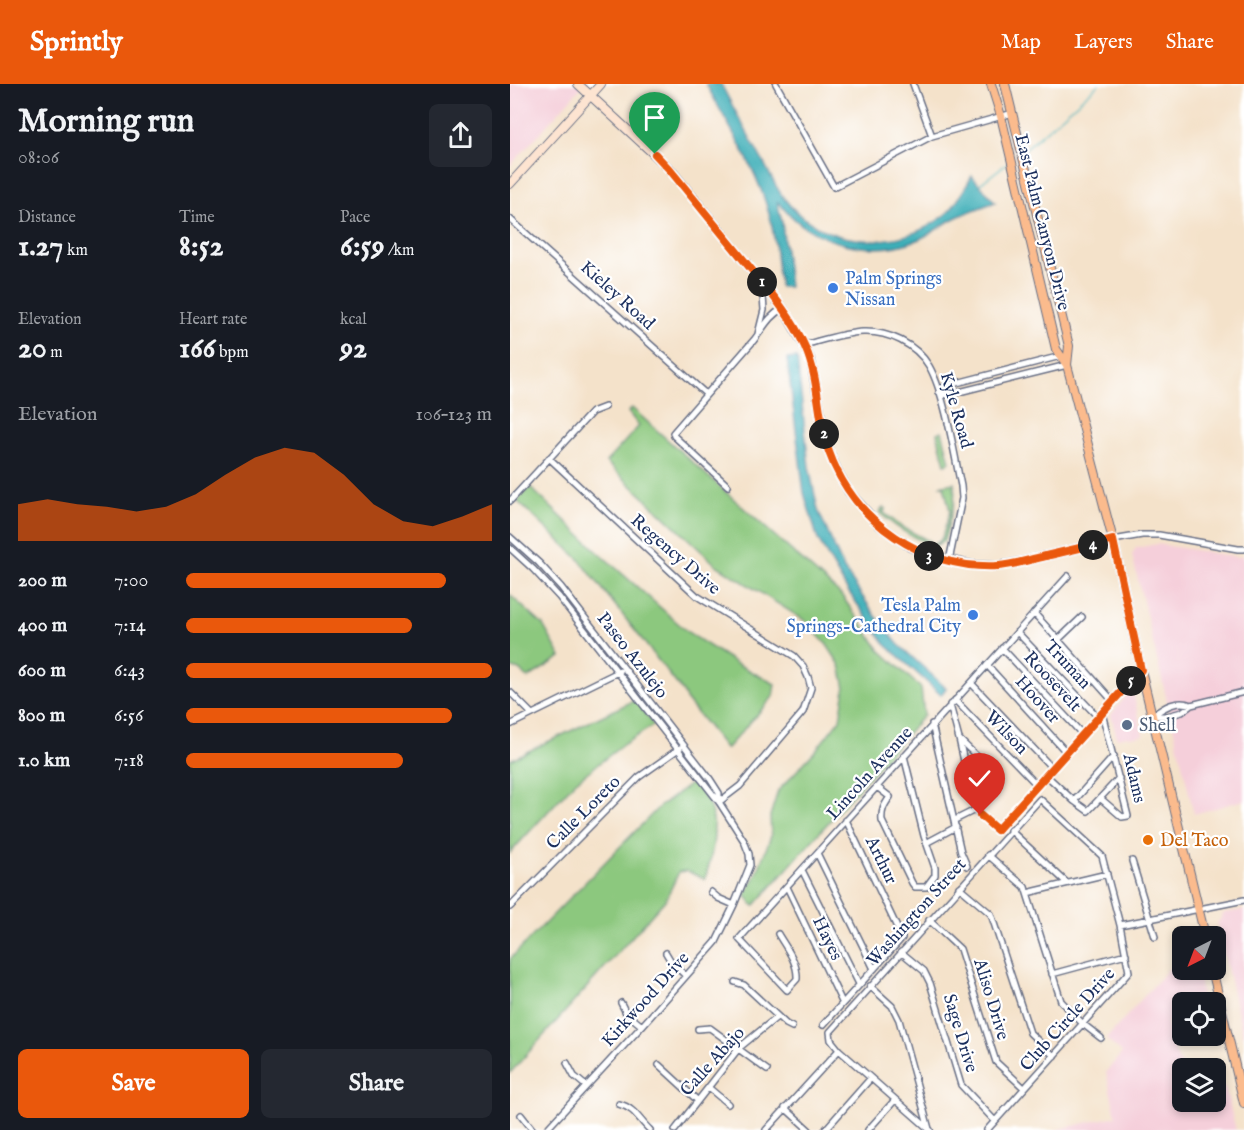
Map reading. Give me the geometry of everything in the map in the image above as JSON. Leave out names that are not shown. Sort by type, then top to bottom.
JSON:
[{"type":"main road","points":[[578,84],[670,170],[783,308],[804,345],[815,379],[829,452],[849,492],[866,512],[893,536],[910,547],[931,556],[972,565],[999,566],[1113,540]]},
{"type":"main road","points":[[510,184],[601,84]]},
{"type":"main road","name":"East Palm Canyon Drive","points":[[990,84],[1001,116],[1056,349],[1065,355]]},
{"type":"main road","name":"East Palm Canyon Drive","points":[[1005,84],[1069,346],[1065,355],[1067,365],[1113,540],[1141,670],[1202,926]]},
{"type":"main road","points":[[1215,980],[1244,1103]]},
{"type":"street","points":[[776,84],[834,188],[932,136],[1012,113]]},
{"type":"street","points":[[913,84],[932,136]]},
{"type":"street","name":"Kieley Road","points":[[510,219],[706,394]]},
{"type":"street","points":[[757,336],[764,310],[762,283]]},
{"type":"street","points":[[728,486],[672,434],[757,336],[766,325],[770,315],[783,308]]},
{"type":"street","name":"Kyle Road","points":[[804,345],[865,332],[898,338],[929,365],[939,392],[961,486],[962,498],[949,561]]},
{"type":"street","points":[[1065,355],[945,386],[939,392],[947,395],[1067,365]]},
{"type":"street","points":[[510,501],[592,412],[605,407]]},
{"type":"street","name":"Regency Drive","points":[[549,458],[697,596],[794,656],[806,672],[811,688],[803,711],[740,786],[718,802]]},
{"type":"street","points":[[1113,540],[1142,535],[1159,535],[1244,549]]},
{"type":"street","name":"Paseo Azulejo","points":[[510,537],[539,562],[561,587],[710,779],[719,793],[718,802]]},
{"type":"street","name":"Paseo Azulejo","points":[[510,548],[533,568],[559,597],[718,802],[744,841],[749,854],[750,866],[747,875]]},
{"type":"street","name":"Lincoln Avenue","points":[[778,934],[794,960],[797,972],[797,979],[787,990],[739,939],[1068,576]]},
{"type":"street","points":[[1034,613],[1112,700]]},
{"type":"street","points":[[1058,640],[1082,617]]},
{"type":"street","name":"Truman","points":[[1017,632],[1100,715]]},
{"type":"street","name":"Roosevelt","points":[[1002,648],[1083,735]]},
{"type":"street","name":"Hoover","points":[[987,665],[1067,753]]},
{"type":"street","points":[[510,724],[624,669]]},
{"type":"street","points":[[950,705],[975,810],[997,830],[1141,670]]},
{"type":"street","points":[[971,682],[1052,768]]},
{"type":"street","points":[[510,692],[532,714]]},
{"type":"street","points":[[1152,716],[1167,716],[1182,712],[1191,705],[1244,692]]},
{"type":"street","name":"Wilson","points":[[955,700],[1037,785]]},
{"type":"street","points":[[1152,716],[1165,707],[1182,702],[1191,705]]},
{"type":"street","name":"Adams","points":[[1100,715],[1114,756],[1128,816],[1122,817],[1100,798]]},
{"type":"street","points":[[932,724],[961,852],[967,866]]},
{"type":"street","points":[[959,739],[991,770]]},
{"type":"street","name":"Calle Loreto","points":[[510,907],[639,777],[683,745]]},
{"type":"street","points":[[877,787],[890,797],[881,814],[882,821],[912,883],[915,887],[926,887],[935,875],[936,868],[926,843],[904,756]]},
{"type":"street","points":[[1074,801],[1114,756]]},
{"type":"street","points":[[1046,775],[1088,811],[1119,778]]},
{"type":"street","name":"Washington Street","points":[[839,1050],[831,1040],[830,1032],[958,887],[1040,799]]},
{"type":"street","name":"Club Circle Drive","points":[[987,1130],[1129,972],[1120,925],[1102,856],[1040,799]]},
{"type":"street","points":[[955,819],[975,810]]},
{"type":"street","name":"Arthur","points":[[823,1025],[902,938],[846,820]]},
{"type":"street","points":[[926,843],[956,827]]},
{"type":"street","points":[[1010,830],[1067,883]]},
{"type":"street","points":[[817,853],[874,969]]},
{"type":"street","points":[[988,855],[1025,887],[1061,1001],[1083,1024],[1101,1038]]},
{"type":"street","points":[[1132,861],[1155,937]]},
{"type":"street","points":[[802,870],[859,984]]},
{"type":"street","points":[[1027,893],[1107,874]]},
{"type":"street","name":"Kirkwood Drive","points":[[546,1130],[716,942],[747,875]]},
{"type":"street","name":"Hayes","points":[[787,887],[843,1002]]},
{"type":"street","points":[[958,887],[991,914],[1030,1033],[1054,1056]]},
{"type":"street","points":[[711,892],[717,898],[734,905]]},
{"type":"street","points":[[1120,925],[1244,900]]},
{"type":"street","name":"Aliso Drive","points":[[929,920],[960,949],[996,1062],[1024,1088]]},
{"type":"street","name":"Sage Drive","points":[[901,952],[924,971],[930,984],[962,1085],[995,1121]]},
{"type":"street","points":[[666,953],[672,963],[686,976]]},
{"type":"street","points":[[1052,974],[1126,954]]},
{"type":"street","points":[[735,982],[744,985],[777,1017],[792,1028]]},
{"type":"street","points":[[870,986],[892,1006],[899,1020],[929,1130]]},
{"type":"street","points":[[621,1003],[626,1013],[642,1026]]},
{"type":"street","name":"Calle Abajo","points":[[675,1130],[739,1048],[777,1017]]},
{"type":"street","points":[[698,1029],[710,1028],[766,1070]]},
{"type":"street","points":[[766,1130],[839,1050],[929,1130]]},
{"type":"street","points":[[567,1063],[574,1076],[586,1086]]},
{"type":"street","points":[[659,1065],[697,1100]]},
{"type":"street","points":[[825,1130],[871,1078]]},
{"type":"street","points":[[709,1088],[728,1104]]},
{"type":"street","points":[[868,1130],[895,1100]]},
{"type":"street","points":[[620,1104],[629,1106],[650,1130]]},
{"type":"street","points":[[785,1108],[809,1130]]},
{"type":"street","points":[[521,1115],[533,1130]]},
{"type":"shaded area","points":[[510,84],[584,84],[510,166]]},
{"type":"shaded area","points":[[1157,544],[1237,557],[1244,556],[1244,800],[1194,814],[1132,555],[1136,548]]},
{"type":"shaded area","name":"Shell","points":[[1133,692],[1143,735],[1117,738],[1111,715],[1127,695]]},
{"type":"shaded area","points":[[1244,910],[1244,1040],[1226,963],[1226,926],[1217,926],[1217,924],[1224,913]]},
{"type":"shaded area","points":[[1172,965],[1172,980],[1200,980],[1201,992],[1172,992],[1172,1021],[1167,1022],[1172,1046],[1178,1058],[1172,1058],[1172,1112],[1226,1112],[1226,1091],[1236,1130],[1055,1130],[1116,1116],[1106,1072],[1122,1053],[1106,1039]]},
{"type":"green space","points":[[632,408],[842,596],[880,650],[921,688],[924,715],[754,906],[745,895],[755,878],[771,836],[770,816],[778,791],[816,750],[840,719],[845,688],[840,665],[827,645],[804,620],[716,565],[606,462],[639,426],[628,412]]},
{"type":"green space","points":[[942,431],[950,462],[945,464],[937,433]]},
{"type":"green space","points":[[954,483],[953,505],[944,541],[935,546],[931,545],[942,538],[950,511],[944,486],[939,486]]},
{"type":"green space","points":[[530,487],[598,552],[689,633],[737,664],[775,684],[773,697],[726,749],[579,559],[517,501]]},
{"type":"green space","points":[[883,508],[886,509],[883,512],[902,527],[929,543],[915,538],[896,526],[879,512]]},
{"type":"green space","points":[[510,595],[543,625],[561,657],[528,678],[519,670],[510,667]]},
{"type":"green space","points":[[635,700],[654,725],[624,744],[575,782],[510,853],[510,760]]},
{"type":"green space","points":[[693,782],[708,802],[714,823],[712,852],[705,879],[687,871],[679,872],[666,899],[510,1073],[510,959],[659,807]]},
{"type":"water","points":[[706,84],[721,84],[783,197],[799,214],[817,227],[861,240],[884,240],[906,235],[927,227],[946,214],[972,176],[995,202],[958,216],[917,240],[903,245],[874,248],[844,244],[816,234],[803,226],[777,201],[782,222],[789,287],[780,287],[773,232],[764,197],[750,164]]},
{"type":"water","points":[[797,358],[809,467],[818,510],[844,569],[898,644],[946,688],[941,695],[886,645],[846,588],[818,540],[804,493],[787,359]]},
{"type":"waterway","points":[[1025,149],[1099,84]]},
{"type":"waterway","points":[[980,184],[1007,163]]},
{"type":"place","name":"Palm Springs Nissan","points":[[833,288]]},
{"type":"place","name":"Tesla Palm Springs-Cathedral City","points":[[973,615]]},
{"type":"place","name":"Shell","points":[[1127,725]]},
{"type":"place","name":"Del Taco","points":[[1148,840]]},
{"type":"route","points":[[655,154],[784,310],[811,361],[829,452],[849,492],[879,525],[910,547],[931,556],[972,565],[999,566],[1113,540],[1141,670],[997,830],[980,815]]}]
